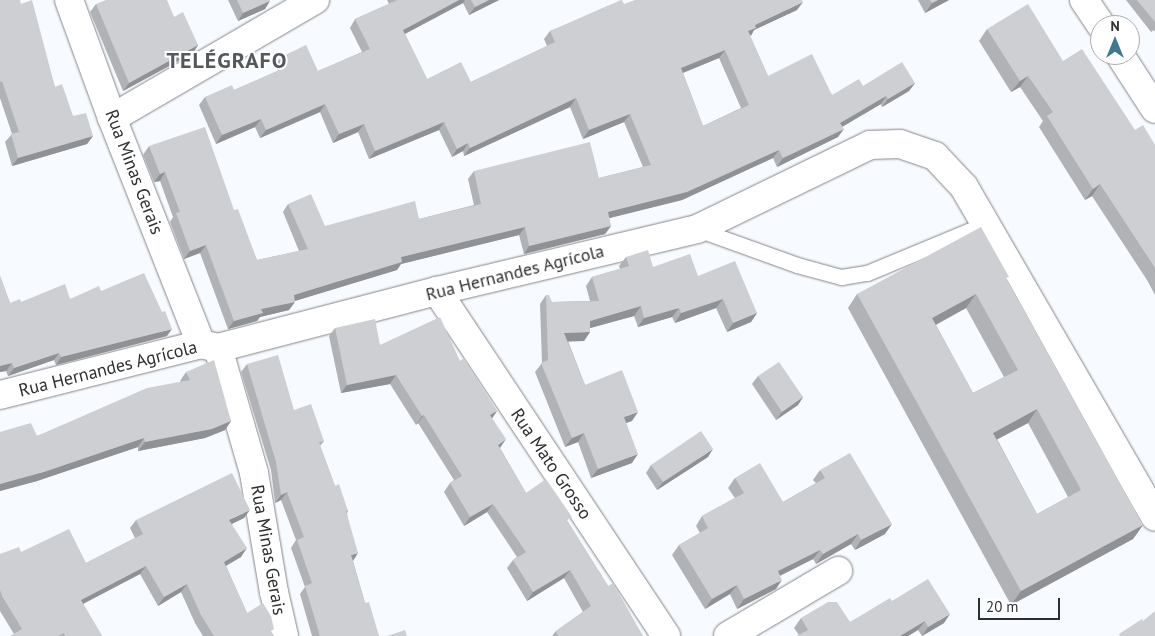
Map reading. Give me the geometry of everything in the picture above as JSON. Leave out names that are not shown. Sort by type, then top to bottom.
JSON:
[{"type":"street","name":"Rua Minas Gerais","points":[[69,0],[112,118],[210,346],[254,474],[274,592],[284,636]]},
{"type":"street","points":[[112,118],[315,0]]},
{"type":"street","points":[[1084,0],[1094,15]]},
{"type":"street","points":[[1126,65],[1155,109]]},
{"type":"street","name":"Rua Hernandes Agrícola","points":[[0,395],[697,229],[870,145],[900,144],[935,156],[964,187],[1155,517]]},
{"type":"street","name":"Rua Mato Grosso","points":[[437,291],[666,636]]},
{"type":"street","points":[[728,636],[838,571]]},
{"type":"lane","points":[[697,229],[797,264],[841,277],[867,273],[985,224]]},
{"type":"building","points":[[0,0],[20,0],[21,4],[32,0],[55,87],[62,84],[73,116],[86,113],[93,136],[18,158],[11,134],[19,132],[2,81],[0,82]]},
{"type":"building","points":[[106,0],[167,0],[174,17],[183,12],[198,45],[129,83],[96,4]]},
{"type":"building","points":[[237,0],[270,0],[270,1],[243,13]]},
{"type":"building","points":[[397,0],[459,0],[403,30],[427,79],[461,62],[471,82],[555,42],[550,31],[621,0],[624,4],[635,0],[802,0],[803,2],[755,25],[756,28],[748,31],[768,76],[812,54],[832,95],[859,79],[863,86],[902,62],[915,83],[888,99],[886,96],[840,123],[844,129],[783,158],[779,150],[687,192],[608,212],[611,226],[529,246],[525,227],[401,257],[402,262],[294,295],[295,302],[261,309],[263,313],[234,321],[206,245],[190,251],[176,213],[180,212],[165,172],[160,174],[149,146],[205,127],[234,210],[238,209],[257,260],[308,249],[288,204],[311,194],[325,226],[415,201],[419,219],[481,204],[474,171],[590,142],[599,178],[651,165],[630,114],[589,130],[576,98],[470,148],[468,143],[457,149],[444,122],[375,151],[364,124],[339,134],[325,104],[266,130],[261,119],[222,135],[205,97],[232,85],[234,90],[286,67],[281,57],[306,45],[318,71],[370,49],[355,19]],"holes":[[[725,50],[749,105],[703,126],[681,68]]]},
{"type":"building","points":[[471,0],[489,0],[475,7]]},
{"type":"building","points":[[1137,0],[1155,0],[1155,22]]},
{"type":"building","points":[[1028,4],[1063,61],[1082,49],[1090,61],[1090,65],[1092,65],[1135,130],[1143,125],[1155,145],[1155,268],[1100,184],[1093,189],[1047,116],[1053,112],[1028,76],[1020,81],[987,29]]},
{"type":"building","points":[[981,227],[1009,277],[1006,278],[1143,525],[1021,591],[857,294]],"holes":[[[976,294],[1018,370],[973,393],[932,318]],[[1037,409],[1081,490],[1037,514],[993,433]]]},
{"type":"building","points":[[648,250],[653,267],[690,254],[698,276],[735,261],[757,313],[733,323],[723,299],[681,313],[679,308],[644,318],[641,306],[590,321],[590,332],[564,333],[585,385],[622,370],[638,412],[624,417],[638,454],[598,469],[584,433],[572,438],[541,363],[548,360],[546,295],[549,295],[552,302],[599,301],[592,277],[629,266],[626,257]]},
{"type":"building","points":[[144,273],[162,312],[165,311],[172,329],[61,357],[59,353],[14,368],[12,363],[0,366],[0,276],[10,303],[20,299],[21,302],[65,284],[70,299],[99,286],[101,291]]},
{"type":"building","points":[[440,317],[460,361],[464,358],[497,411],[490,415],[506,439],[498,445],[526,493],[546,479],[572,517],[567,520],[608,586],[613,583],[643,636],[558,636],[556,631],[591,606],[570,570],[533,592],[513,560],[526,552],[493,504],[470,517],[450,483],[462,476],[424,415],[422,416],[396,375],[347,385],[335,328],[375,319],[380,345]]},
{"type":"building","points":[[278,355],[294,410],[311,404],[324,441],[319,442],[335,486],[339,484],[348,511],[346,511],[358,553],[351,555],[365,603],[369,602],[379,636],[320,636],[305,586],[312,583],[297,540],[304,537],[287,492],[281,495],[276,462],[247,364]]},
{"type":"building","points":[[214,360],[231,421],[212,429],[145,442],[144,438],[44,472],[0,484],[0,432],[31,423],[37,436],[147,388],[190,380],[186,372]]},
{"type":"building","points":[[779,362],[803,397],[782,412],[758,376]]},
{"type":"building","points":[[701,431],[713,449],[663,482],[651,465]]},
{"type":"building","points":[[850,453],[892,524],[861,540],[858,534],[823,554],[820,550],[778,571],[782,580],[744,599],[737,585],[712,599],[679,545],[708,528],[702,516],[744,493],[735,478],[760,463],[783,502],[825,478],[820,470]]},
{"type":"building","points":[[232,473],[250,510],[229,520],[247,548],[224,562],[247,613],[263,603],[271,616],[274,629],[271,631],[274,636],[214,636],[201,615],[187,584],[164,597],[146,566],[81,600],[102,636],[65,636],[64,633],[58,636],[10,636],[22,629],[0,590],[0,554],[19,547],[21,552],[69,529],[86,563],[143,534],[136,520]]},
{"type":"building","points":[[928,579],[950,614],[928,627],[925,621],[900,636],[797,636],[808,630],[801,618],[828,602],[837,602],[850,622],[890,598],[892,601]]},
{"type":"building","points":[[1155,611],[1155,636],[1120,636],[1119,634],[1142,619],[1143,621]]},
{"type":"building","points":[[405,630],[407,636],[387,636]]},
{"type":"district","name":"TELÉGRAFO","points":[[227,61]]}]
